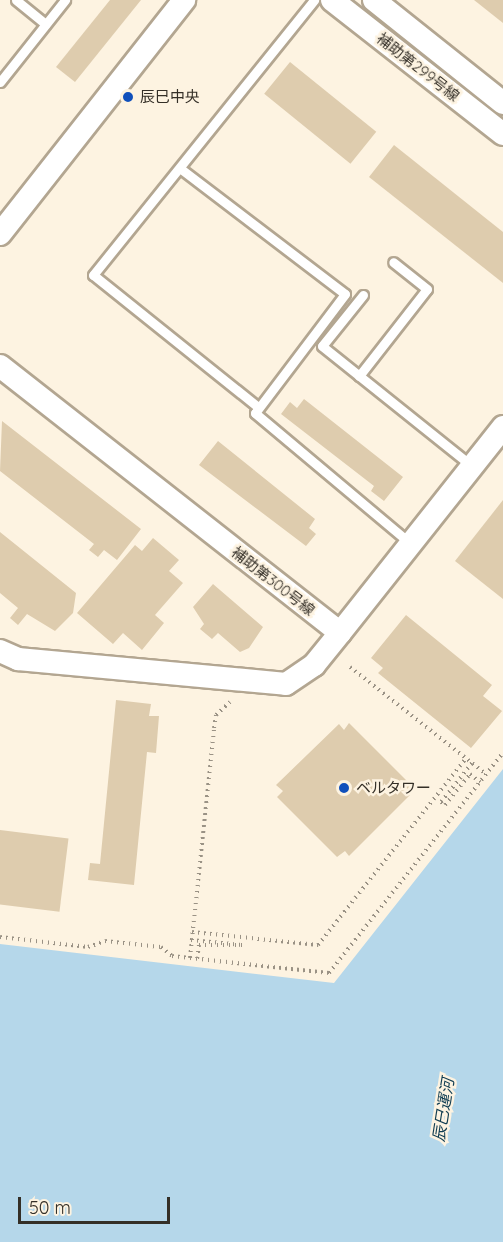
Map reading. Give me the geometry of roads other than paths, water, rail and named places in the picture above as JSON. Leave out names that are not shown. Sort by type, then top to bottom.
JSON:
[{"type":"street","points":[[0,234],[184,0]]},
{"type":"street","name":"補助第299号線","points":[[332,0],[503,134]]},
{"type":"street","name":"補助第299号線","points":[[374,0],[502,100]]},
{"type":"street","name":"補助第300号線","points":[[0,366],[340,633]]},
{"type":"street","points":[[0,651],[18,658],[286,684],[314,665],[503,427]]},
{"type":"lane","points":[[16,0],[46,24]]},
{"type":"lane","points":[[0,82],[65,0]]},
{"type":"lane","points":[[258,407],[93,275],[181,169],[314,0]]},
{"type":"lane","points":[[181,169],[345,294],[258,407],[258,419],[411,543]]},
{"type":"lane","points":[[359,376],[427,289],[393,262]]},
{"type":"lane","points":[[363,295],[322,346],[472,466]]},
{"type":"water","name":"辰巳運河","points":[[503,769],[503,1242],[0,1242],[0,944],[334,983]]},
{"type":"place","name":"辰巳中央","points":[[128,97]]},
{"type":"place","name":"ベルタワー","points":[[344,788]]}]
